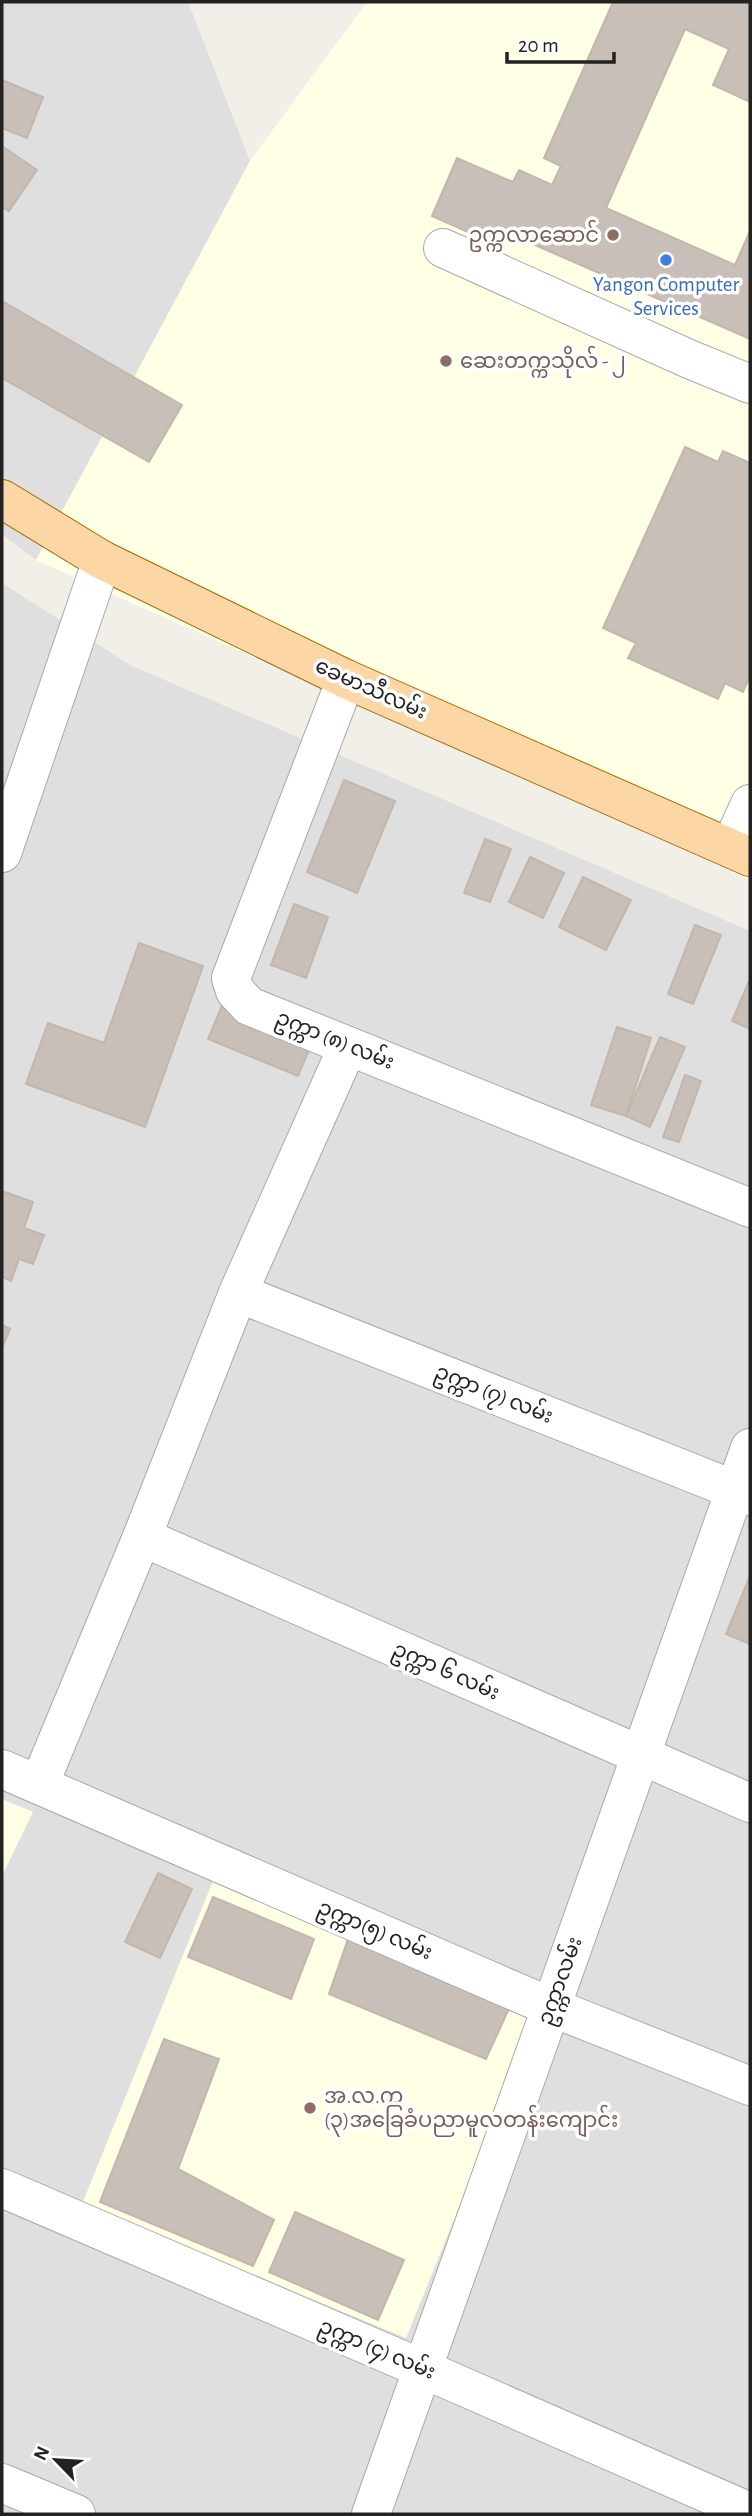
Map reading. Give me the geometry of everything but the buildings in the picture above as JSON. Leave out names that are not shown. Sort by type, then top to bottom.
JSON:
[{"type":"main road","name":"ခေမာသီလမ်း","points":[[2,499],[102,560],[346,678],[740,852]]},
{"type":"street","points":[[443,248],[750,384]]},
{"type":"street","points":[[2,853],[102,560]]},
{"type":"street","name":"ဥက္ကာ (၈) လမ်း","points":[[346,678],[231,978],[235,991],[249,1006],[750,1208]]},
{"type":"street","points":[[740,852],[750,804]]},
{"type":"street","points":[[39,1785],[142,1537],[238,1293],[348,1046]]},
{"type":"street","name":"ဥက္ကာ (၇) လမ်း","points":[[238,1293],[743,1493]]},
{"type":"street","name":"ဥက္ကာလမ်း","points":[[371,2514],[641,1756],[743,1493],[750,1448]]},
{"type":"street","name":"ဥက္ကာ ၆ လမ်း","points":[[142,1537],[750,1804]]},
{"type":"street","name":"ဥက္ကာ(၅) လမ်း","points":[[2,1769],[551,2007],[750,2086]]},
{"type":"street","name":"ဥက္ကာ (၄) လမ်း","points":[[2,2188],[423,2368],[750,2512]]},
{"type":"street","points":[[2,2483],[76,2514]]},
{"type":"shaded area","points":[[2,2],[188,2],[250,161],[36,560],[2,534]]},
{"type":"shaded area","name":"ဆေးတက္ကသိုလ် - ၂","points":[[367,2],[750,2],[750,880],[36,560],[250,161]]},
{"type":"shaded area","points":[[2,583],[132,666],[750,931],[750,2514],[2,2514]]},
{"type":"shaded area","points":[[2,1799],[33,1812],[2,1876]]},
{"type":"shaded area","name":"အ.လ.က (၃)အခြေခံပညာမူလတန်းကျောင်း","points":[[213,1881],[538,2012],[406,2338],[82,2204]]},
{"type":"place","name":"ဥက္ကလာဆောင်","points":[[613,235]]},
{"type":"place","name":"Yangon Computer Services","points":[[666,260]]},
{"type":"place","name":"ဆေးတက္ကသိုလ် - ၂","points":[[446,361]]},
{"type":"place","name":"အ.လ.က (၃)အခြေခံပညာမူလတန်းကျောင်း","points":[[310,2108]]}]
